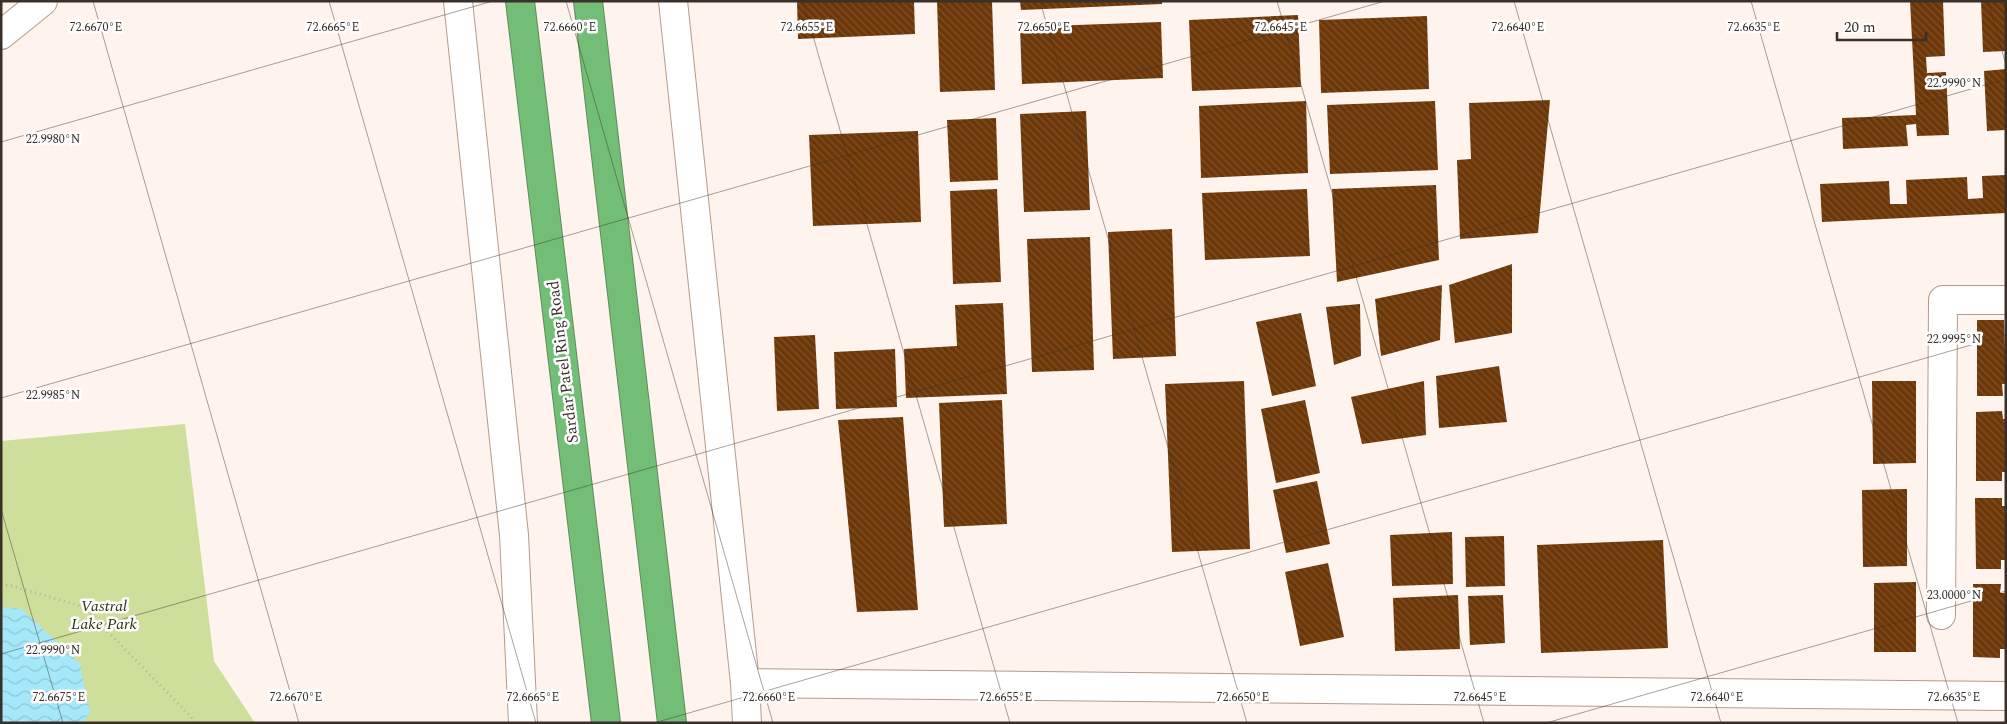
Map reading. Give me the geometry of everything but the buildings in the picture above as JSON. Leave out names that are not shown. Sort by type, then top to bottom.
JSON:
[{"type":"highway","name":"Sardar Patel Ring Road","points":[[520,1],[606,723]]},
{"type":"highway","points":[[588,1],[672,723]]},
{"type":"street","points":[[1,35],[43,1]]},
{"type":"street","points":[[458,1],[514,534],[523,723]]},
{"type":"street","points":[[673,1],[748,723]]},
{"type":"street","points":[[1941,614],[1943,300],[2006,300]]},
{"type":"street","points":[[745,683],[2006,696]]},
{"type":"path","points":[[1,585],[12,586],[84,607],[191,717],[194,723]]},
{"type":"green space","name":"Vastral Lake Park","points":[[185,424],[214,661],[255,723],[1,723],[1,441]]},
{"type":"water","points":[[1,607],[22,609],[80,664],[90,713],[82,723],[1,723]]}]
